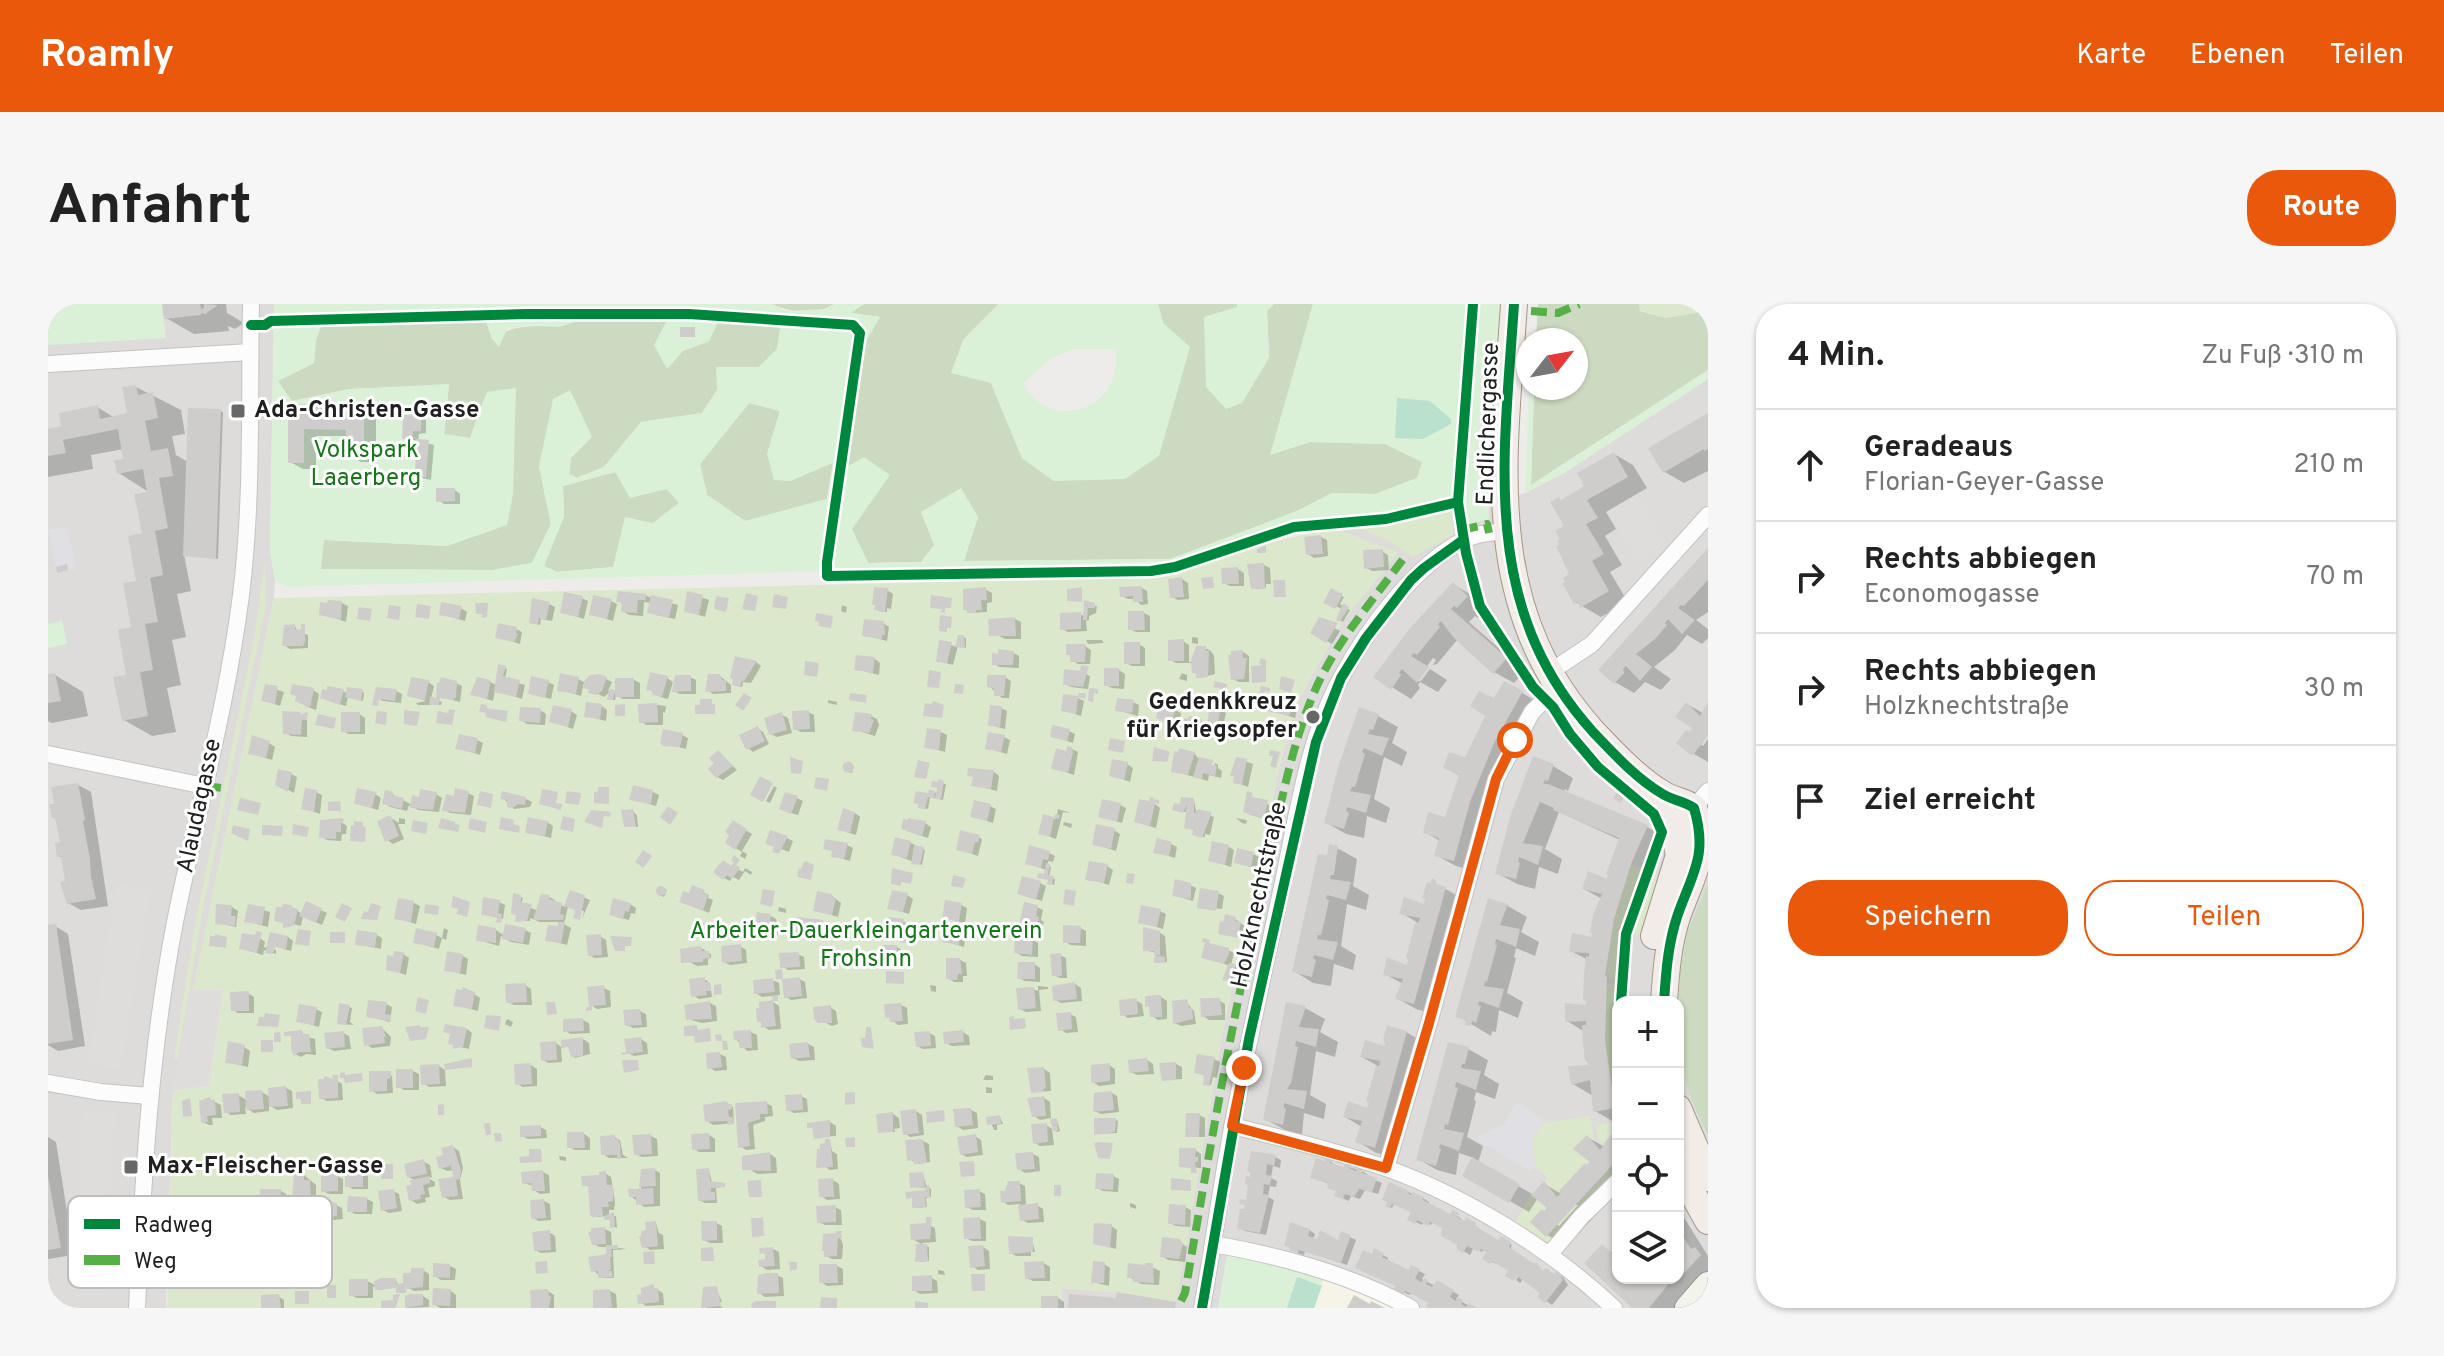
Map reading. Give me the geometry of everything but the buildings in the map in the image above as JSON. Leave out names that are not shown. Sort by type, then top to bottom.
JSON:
[{"type":"main road","name":"Endlichergasse","points":[[1514,304],[1502,476],[1510,561],[1524,613],[1554,680],[1608,748],[1661,794],[1673,826],[1679,855]]},
{"type":"main road","name":"Endlichergasse","points":[[1661,794],[1701,800]]},
{"type":"main road","points":[[1665,996],[1671,939],[1704,852],[1701,800]]},
{"type":"main road","points":[[1648,996],[1654,935],[1679,855]]},
{"type":"main road","points":[[1684,1122],[1708,1178]]},
{"type":"main road","points":[[1684,1178],[1708,1221]]},
{"type":"main road","points":[[1687,1308],[1708,1284]]},
{"type":"street","name":"Alaudagasse","points":[[143,1196],[149,1096],[175,924],[226,685],[241,594],[248,505],[251,304]]},
{"type":"street","points":[[48,364],[250,352]]},
{"type":"street","points":[[1386,1168],[1496,779],[1532,712],[1554,680],[1592,644],[1708,515]]},
{"type":"street","name":"Holzknechtstraße","points":[[1202,1308],[1232,1126],[1304,789],[1316,742],[1341,678],[1366,638],[1424,568],[1463,540],[1506,531]]},
{"type":"street","points":[[48,754],[205,786]]},
{"type":"street","points":[[1679,855],[1701,800]]},
{"type":"street","points":[[48,1083],[149,1096]]},
{"type":"street","points":[[1232,1126],[1386,1168],[1455,1198],[1549,1255],[1614,1308]]},
{"type":"street","points":[[1549,1255],[1612,1187]]},
{"type":"street","points":[[1213,1244],[1289,1260],[1344,1277],[1379,1290],[1411,1308]]},
{"type":"street","name":"Alaudagasse","points":[[137,1308],[138,1288]]},
{"type":"shaded area","points":[[48,304],[274,304],[270,551],[275,580],[274,598],[173,1091],[170,1196],[68,1196],[68,1288],[167,1288],[166,1308],[48,1308]]},
{"type":"shaded area","points":[[1708,379],[1707,885],[1687,933],[1679,996],[1612,996],[1612,1284],[1684,1284],[1684,1068],[1692,1102],[1708,1136],[1708,1308],[1062,1308],[1061,1288],[1176,1301],[1222,1035],[1281,759],[1300,697],[1341,623],[1397,553],[1339,530],[1344,525],[1462,506],[1468,524],[1489,519],[1488,503],[1525,493],[1564,473]]},
{"type":"shaded area","points":[[1636,493],[1665,540],[1640,566],[1607,511]]},
{"type":"shaded area","points":[[67,527],[76,569],[57,573],[48,530]]},
{"type":"shaded area","points":[[116,884],[150,890],[120,1070],[88,1064]]},
{"type":"shaded area","points":[[189,989],[223,990],[209,1086],[173,1091]]},
{"type":"shaded area","points":[[1517,1102],[1544,1120],[1532,1140],[1535,1167],[1530,1171],[1477,1140],[1479,1136],[1504,1124]]},
{"type":"shaded area","points":[[83,1110],[115,1111],[111,1196],[78,1196]]},
{"type":"shaded area","points":[[1324,1277],[1397,1308],[1314,1308]]},
{"type":"shaded area","points":[[73,1288],[107,1288],[107,1297],[73,1296]]},
{"type":"green space","points":[[48,304],[162,304],[166,338],[48,345]]},
{"type":"green space","name":"Volkspark Laaerberg","points":[[274,304],[771,304],[786,311],[826,309],[834,304],[864,304],[851,313],[880,317],[866,341],[847,467],[864,457],[890,475],[852,529],[868,563],[922,562],[934,545],[921,512],[961,488],[978,517],[964,561],[1170,559],[1297,511],[1332,493],[1375,494],[1417,478],[1422,462],[1385,444],[1310,442],[1270,455],[1313,304],[1501,304],[1489,519],[1468,524],[1462,494],[1389,514],[1300,519],[1175,561],[288,587],[275,580],[270,551]],"holes":[[[486,321],[492,339],[499,347],[507,329],[529,325],[559,327],[574,322],[666,322],[654,345],[667,369],[683,351],[709,341],[718,322],[781,324],[777,349],[759,367],[716,367],[717,390],[702,413],[641,422],[604,467],[577,478],[569,474],[571,458],[592,437],[570,390],[553,399],[539,466],[551,525],[532,563],[493,570],[321,569],[324,540],[447,546],[507,525],[513,494],[516,388],[487,392],[470,438],[444,434],[449,384],[350,389],[292,401],[278,381],[314,363],[316,340],[322,324]],[[749,403],[780,411],[767,454],[774,480],[790,481],[833,463],[827,499],[745,521],[707,495],[700,464]],[[615,472],[630,498],[667,489],[679,503],[653,523],[625,517],[613,567],[557,572],[544,566],[564,516],[563,486]]]},
{"type":"green space","points":[[771,304],[834,304],[803,312]]},
{"type":"green space","points":[[864,304],[999,304],[963,340],[991,383],[1022,458],[1054,481],[1163,323],[1158,304],[1237,304],[1269,358],[1267,310],[1274,304],[1313,304],[1271,454],[1310,442],[1385,444],[1423,462],[1418,478],[1375,494],[1332,493],[1297,511],[1171,559],[963,561],[978,517],[960,489],[934,545],[921,562],[868,563],[852,530],[847,468],[866,341],[880,317],[850,313]]},
{"type":"green space","points":[[999,304],[1158,304],[1163,323],[1190,347],[1159,456],[1125,479],[1054,481],[1022,458],[991,383],[951,373],[963,340]],"holes":[[[1074,349],[1115,349],[1115,370],[1109,387],[1098,400],[1084,408],[1067,411],[1051,408],[1036,399],[1023,383],[1052,358]]]},
{"type":"green space","points":[[1237,304],[1274,304],[1267,311],[1269,358],[1242,403],[1226,409],[1206,387],[1204,317],[1237,307]]},
{"type":"green space","points":[[1538,304],[1639,304],[1640,311],[1665,318],[1708,311],[1708,370],[1531,485],[1534,400],[1588,400],[1588,328],[1537,328]]},
{"type":"green space","points":[[1639,304],[1708,304],[1708,311],[1665,318],[1640,310]]},
{"type":"green space","points":[[486,321],[492,339],[513,329],[574,322],[667,322],[683,351],[709,341],[717,322],[781,324],[777,349],[759,367],[717,390],[702,413],[641,422],[604,467],[577,478],[569,474],[571,458],[539,466],[551,524],[532,563],[493,570],[320,569],[324,540],[447,546],[487,392],[470,438],[444,435],[449,385],[350,389],[292,401],[277,381],[314,363],[316,340],[322,324]]},
{"type":"green space","points":[[1708,370],[1708,379],[1564,473],[1525,493],[1529,400],[1534,400],[1531,485]]},
{"type":"green space","points":[[1397,398],[1430,401],[1451,419],[1451,424],[1423,439],[1395,438]]},
{"type":"green space","points":[[749,403],[780,411],[767,454],[790,481],[833,462],[827,499],[745,521],[707,495],[700,464]]},
{"type":"green space","points":[[615,472],[667,489],[679,503],[653,523],[613,567],[557,572],[544,566],[564,516],[563,486]]},
{"type":"green space","points":[[1451,510],[1453,534],[1413,557],[1387,540],[1354,526],[1392,522],[1393,525]]},
{"type":"green space","name":"Arbeiter-Dauerkleingartenverein Frohsinn","points":[[1339,530],[1398,553],[1341,623],[1300,697],[1281,759],[1222,1035],[1176,1302],[1061,1288],[1062,1308],[167,1308],[168,1288],[332,1288],[332,1196],[170,1196],[173,1091],[209,1086],[223,990],[193,989],[274,598],[1148,577],[1315,533]]},
{"type":"green space","points":[[265,561],[266,605],[202,913],[178,1059],[174,1059],[195,924],[254,638]]},
{"type":"green space","points":[[62,621],[67,644],[48,648],[48,624]]},
{"type":"green space","points":[[1631,864],[1643,869],[1626,926],[1618,979],[1605,977],[1614,919]]},
{"type":"green space","points":[[1656,872],[1658,882],[1644,930],[1639,935],[1633,934],[1652,874]]},
{"type":"green space","points":[[1708,874],[1708,1136],[1685,1078],[1684,996],[1679,996],[1687,933],[1707,885]]},
{"type":"green space","points":[[1605,983],[1617,984],[1617,996],[1612,996],[1612,1088],[1605,1041]]},
{"type":"green space","points":[[1590,1116],[1594,1141],[1586,1135],[1573,1149],[1590,1162],[1584,1164],[1557,1197],[1544,1181],[1547,1176],[1535,1167],[1532,1140],[1543,1123]]},
{"type":"green space","points":[[1612,1123],[1612,1134],[1601,1145],[1598,1139],[1596,1125]]},
{"type":"green space","points":[[1612,1166],[1612,1181],[1552,1242],[1542,1244],[1512,1227],[1531,1195],[1547,1208],[1530,1222],[1546,1237]]},
{"type":"green space","points":[[1227,1253],[1324,1277],[1314,1308],[1218,1308]]},
{"type":"green space","points":[[1297,1277],[1322,1286],[1314,1308],[1287,1308]]},
{"type":"marked path","points":[[1531,311],[1558,313],[1579,304]]},
{"type":"marked path","points":[[1462,530],[1487,524],[1489,533]]},
{"type":"marked path","points":[[1181,1301],[1185,1293],[1242,980],[1297,739],[1331,658],[1403,559],[1403,553]]},
{"type":"marked path","points":[[205,786],[222,788]]},
{"type":"cycle path","points":[[1473,304],[1458,502],[1466,553],[1480,606],[1533,687],[1553,707],[1570,734],[1598,767],[1654,814],[1662,832],[1626,934],[1621,996]]},
{"type":"cycle path","points":[[1514,304],[1506,419],[1507,529],[1515,582],[1531,634],[1556,684],[1593,732],[1652,787],[1694,808],[1698,824],[1697,863],[1672,936],[1665,996]]},
{"type":"cycle path","points":[[251,325],[265,325],[271,321],[526,314],[689,314],[853,325],[860,333],[827,576],[1151,571],[1175,567],[1294,527],[1386,519],[1458,502]]},
{"type":"cycle path","points":[[1202,1308],[1249,1039],[1316,742],[1341,678],[1366,638],[1411,580],[1463,540]]},
{"type":"place","name":"Ada-Christen-Gasse","points":[[238,411]]},
{"type":"place","name":"Gedenkkreuz für Kriegsopfer","points":[[1313,717]]},
{"type":"place","name":"Max-Fleischer-Gasse","points":[[131,1167]]},
{"type":"route","points":[[1244,1068],[1232,1126],[1386,1168],[1496,779],[1515,740]]}]
